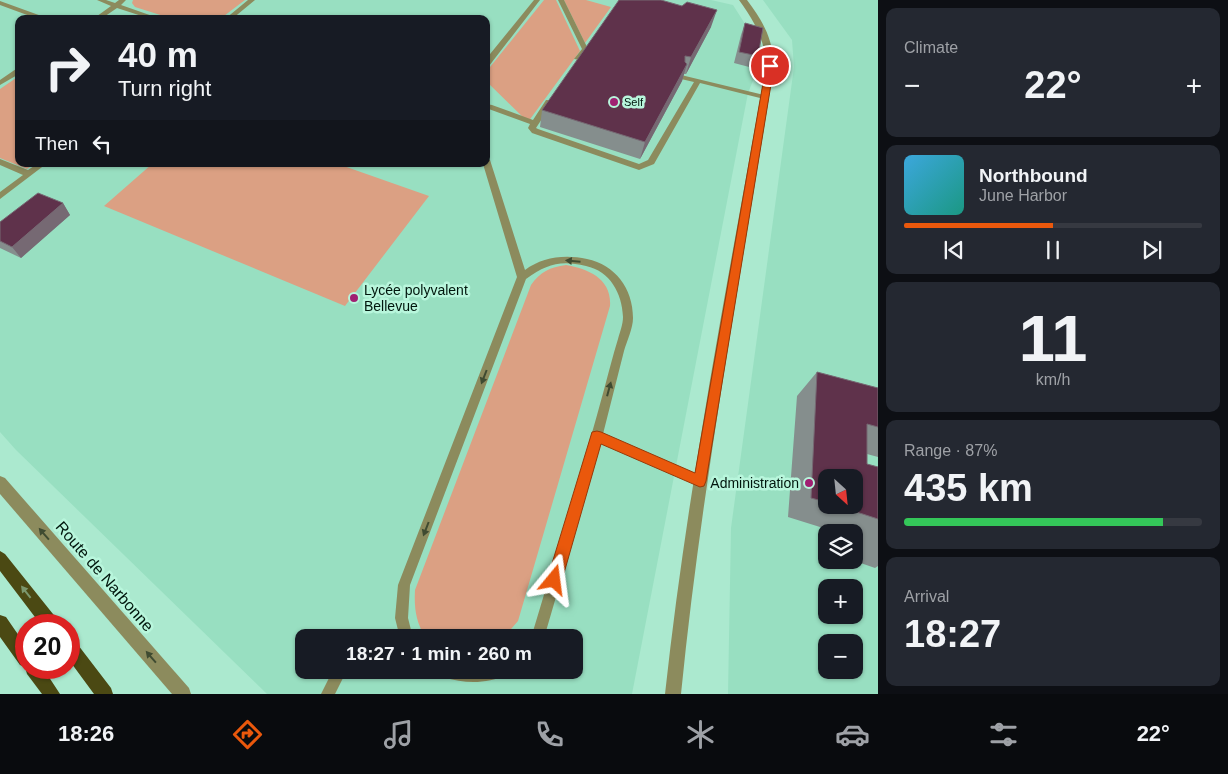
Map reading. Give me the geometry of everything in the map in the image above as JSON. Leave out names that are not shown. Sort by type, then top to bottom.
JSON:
[{"type":"main road","points":[[0,560],[42,614]]},
{"type":"main road","points":[[0,622],[15,643]]},
{"type":"main road","points":[[80,661],[106,694]]},
{"type":"main road","points":[[40,679],[52,694]]},
{"type":"street","points":[[673,694],[684,588],[700,481],[770,66],[770,50],[766,34],[743,0]]},
{"type":"street","name":"Route de Narbonne","points":[[0,483],[183,694]]},
{"type":"lane","points":[[100,0],[146,15]]},
{"type":"lane","points":[[102,15],[123,0]]},
{"type":"lane","points":[[233,15],[252,0]]},
{"type":"lane","points":[[490,59],[537,0]]},
{"type":"lane","points":[[561,0],[585,49],[574,66]]},
{"type":"lane","points":[[0,3],[34,15]]},
{"type":"lane","points":[[0,12],[9,6]]},
{"type":"lane","points":[[0,83],[15,74]]},
{"type":"lane","points":[[684,77],[697,82],[764,97]]},
{"type":"lane","points":[[551,98],[532,128],[639,167],[651,162],[697,82]]},
{"type":"lane","points":[[490,107],[534,123]]},
{"type":"lane","points":[[0,162],[29,174]]},
{"type":"lane","points":[[0,196],[38,167]]},
{"type":"lane","points":[[488,167],[522,278]]},
{"type":"lane","points":[[403,629],[400,615],[404,585],[522,278],[538,265],[557,260],[578,260],[610,273],[620,287],[626,302],[628,319],[597,436],[540,629]]},
{"type":"lane","points":[[597,436],[700,481]]},
{"type":"lane","points":[[328,694],[336,679]]},
{"type":"shaded area","name":"Lycée polyvalent Bellevue","points":[[0,0],[711,0],[733,5],[754,38],[756,73],[748,93],[632,694],[267,694],[16,450],[0,432]]},
{"type":"shaded area","points":[[133,0],[245,0],[225,15],[160,15],[135,7],[132,3]]},
{"type":"shaded area","points":[[544,0],[556,0],[580,51],[528,122],[490,85],[490,67]]},
{"type":"shaded area","points":[[564,0],[586,0],[611,7],[585,43]]},
{"type":"shaded area","points":[[763,0],[878,0],[878,694],[728,694],[731,528],[794,67],[792,40]]},
{"type":"shaded area","points":[[15,79],[15,164],[0,158],[0,89]]},
{"type":"shaded area","points":[[149,167],[347,167],[429,196],[345,306],[104,206]]},
{"type":"shaded area","points":[[566,265],[583,269],[597,277],[607,289],[610,297],[610,306],[518,621],[511,629],[421,629],[416,615],[415,590],[531,285],[546,271]]},
{"type":"building","name":"Self","points":[[619,0],[661,0],[682,6],[687,2],[717,10],[691,57],[685,56],[687,64],[645,142],[542,110]]},
{"type":"building","points":[[745,23],[763,28],[758,56],[739,52]]},
{"type":"building","points":[[38,193],[63,203],[12,247],[0,241],[0,222]]},
{"type":"building","points":[[817,372],[878,388],[878,427],[867,424],[867,464],[878,467],[878,519],[863,514],[863,469],[818,469],[818,500],[811,498]]},
{"type":"place","name":"Self","points":[[614,102]]},
{"type":"place","name":"Lycée polyvalent Bellevue","points":[[354,298]]},
{"type":"place","name":"Administration","points":[[809,483]]},
{"type":"route","points":[[554,580],[597,436],[700,481],[770,66]]}]
